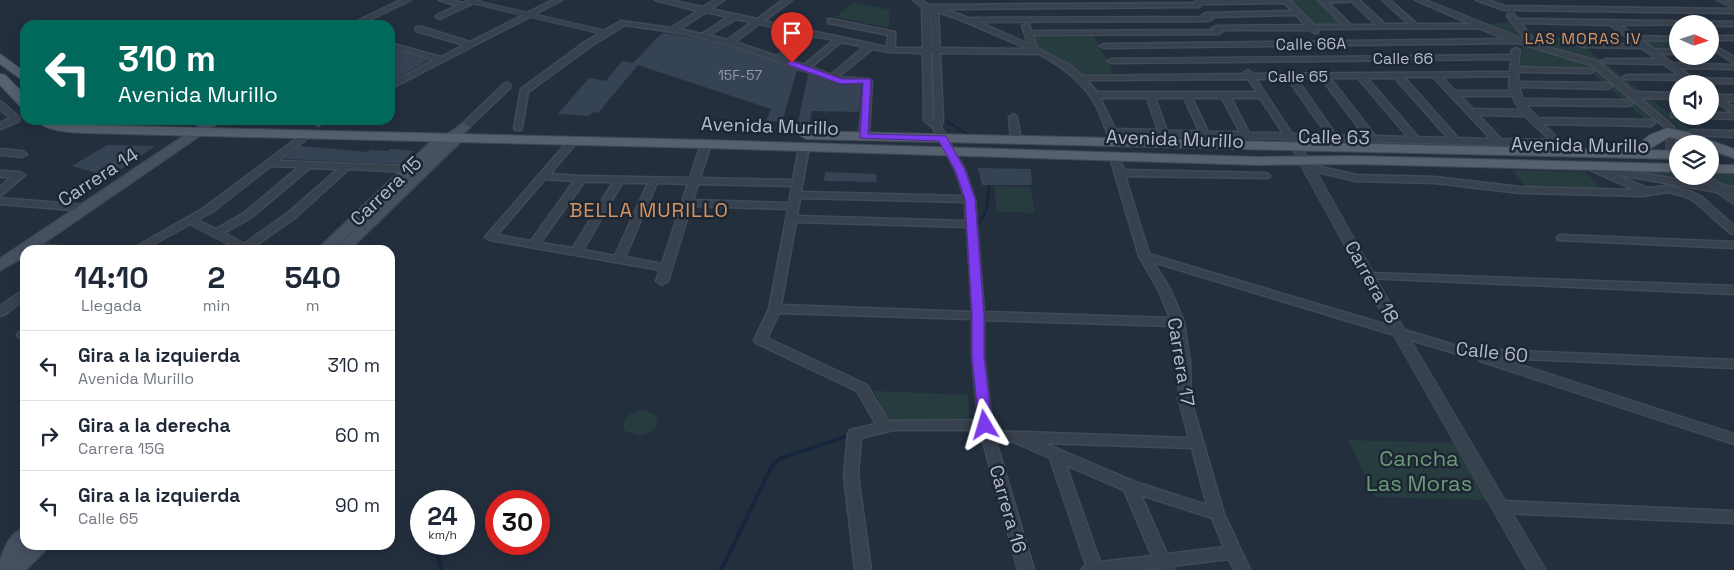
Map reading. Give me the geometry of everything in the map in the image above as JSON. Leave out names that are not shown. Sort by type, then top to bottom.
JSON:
[{"type":"main road","points":[[0,58],[20,74]]},
{"type":"main road","points":[[0,78],[20,98]]},
{"type":"main road","name":"Avenida Murillo","points":[[395,124],[864,136],[940,133],[1016,140],[1114,137],[1562,147],[1635,154],[1669,154]]},
{"type":"main road","name":"Avenida Murillo","points":[[61,125],[72,128],[706,144],[1306,164],[1669,168]]},
{"type":"main road","name":"Carrera 14","points":[[30,245],[210,125]]},
{"type":"main road","name":"Carrera 15","points":[[329,245],[440,140],[451,138],[464,126]]},
{"type":"main road","points":[[1635,154],[1663,132],[1672,132],[1680,135]]},
{"type":"main road","name":"Carrera 15","points":[[346,245],[454,140],[451,138]]},
{"type":"main road","points":[[1719,148],[1734,154]]},
{"type":"main road","points":[[1719,154],[1734,154]]},
{"type":"main road","points":[[1719,168],[1734,169]]},
{"type":"main road","name":"Carrera 14","points":[[2,262],[20,251]]},
{"type":"main road","points":[[2,570],[20,548]]},
{"type":"main road","points":[[11,570],[21,550]]},
{"type":"street","points":[[365,20],[407,0]]},
{"type":"street","points":[[370,20],[379,14],[416,0]]},
{"type":"street","points":[[443,0],[464,6]]},
{"type":"street","points":[[395,84],[558,0]]},
{"type":"street","points":[[659,0],[869,47],[891,50],[1038,51]]},
{"type":"street","points":[[672,31],[720,0]]},
{"type":"street","points":[[728,43],[788,0]]},
{"type":"street","points":[[917,0],[935,13],[940,133]]},
{"type":"street","points":[[926,6],[961,3],[1286,0],[1415,139]]},
{"type":"street","points":[[1323,0],[1348,0]]},
{"type":"street","points":[[1323,0],[1349,27]]},
{"type":"street","points":[[1355,0],[1395,43],[1453,94],[1498,141]]},
{"type":"street","points":[[1386,0],[1416,27]]},
{"type":"street","points":[[1418,0],[1448,27]]},
{"type":"street","points":[[1418,0],[1518,41],[1594,63],[1631,99],[1670,127],[1672,132]]},
{"type":"street","points":[[1480,0],[1504,8],[1734,11]]},
{"type":"street","points":[[1498,0],[1533,44]]},
{"type":"street","points":[[1580,0],[1684,75]]},
{"type":"street","points":[[1644,0],[1669,16]]},
{"type":"street","points":[[440,17],[474,1],[607,33]]},
{"type":"street","points":[[1723,1],[1734,2]]},
{"type":"street","points":[[1723,1],[1734,6]]},
{"type":"street","name":"Carrera 18","points":[[1197,2],[1264,95],[1306,164],[1370,276],[1399,332],[1537,570]]},
{"type":"street","points":[[1018,3],[1028,33],[1038,51]]},
{"type":"street","points":[[1083,3],[1127,95]]},
{"type":"street","points":[[926,6],[969,20],[1038,51],[1072,69],[1082,78],[1095,95],[1114,137]]},
{"type":"street","name":"Carrera 16","points":[[926,6],[928,120],[940,133],[962,175],[970,199],[978,315],[978,356],[986,430],[1026,570]]},
{"type":"street","points":[[969,20],[1091,20],[1299,14]]},
{"type":"street","points":[[703,36],[734,17]]},
{"type":"street","points":[[831,21],[892,34],[891,50]]},
{"type":"street","points":[[1514,21],[1669,23]]},
{"type":"street","points":[[518,128],[524,91],[624,22],[703,36],[846,82],[868,81],[864,136]]},
{"type":"street","points":[[1719,24],[1734,24]]},
{"type":"street","points":[[1028,33],[1483,26]]},
{"type":"street","points":[[419,29],[471,45]]},
{"type":"street","points":[[778,59],[812,34]]},
{"type":"street","points":[[1633,38],[1669,39]]},
{"type":"street","points":[[1719,38],[1734,38]]},
{"type":"street","points":[[805,68],[839,40]]},
{"type":"street","points":[[1518,41],[1515,57],[1514,89],[1519,102],[1535,121],[1562,147]]},
{"type":"street","name":"Calle 66A","points":[[1104,46],[1518,41]]},
{"type":"street","points":[[1582,45],[1669,51]]},
{"type":"street","points":[[395,46],[442,60]]},
{"type":"street","points":[[832,78],[869,47]]},
{"type":"street","points":[[1719,51],[1734,61]]},
{"type":"street","points":[[1719,53],[1734,53]]},
{"type":"street","name":"Calle 66","points":[[1111,61],[1515,57]]},
{"type":"street","points":[[1605,61],[1734,66]]},
{"type":"street","name":"Calle 65","points":[[1082,78],[1431,75],[1590,71]]},
{"type":"street","points":[[1397,75],[1455,140]]},
{"type":"street","points":[[1290,76],[1333,137]]},
{"type":"street","points":[[1324,76],[1372,138]]},
{"type":"street","points":[[1626,77],[1669,80]]},
{"type":"street","points":[[1719,81],[1734,81]]},
{"type":"street","points":[[464,126],[507,86]]},
{"type":"street","points":[[1453,94],[1514,89],[1608,86]]},
{"type":"street","points":[[1095,95],[1264,95]]},
{"type":"street","points":[[1150,95],[1166,138]]},
{"type":"street","points":[[1187,95],[1207,139]]},
{"type":"street","points":[[1225,95],[1248,140]]},
{"type":"street","points":[[1519,102],[1669,97]]},
{"type":"street","points":[[1719,97],[1734,98]]},
{"type":"street","points":[[1719,100],[1734,111]]},
{"type":"street","points":[[0,104],[15,118],[0,126]]},
{"type":"street","points":[[1471,112],[1527,112]]},
{"type":"street","points":[[1719,116],[1734,116]]},
{"type":"street","points":[[1012,118],[1016,140]]},
{"type":"street","points":[[1535,121],[1651,123]]},
{"type":"street","points":[[1693,132],[1734,134]]},
{"type":"street","points":[[145,245],[208,210],[307,134]]},
{"type":"street","name":"Calle 63","points":[[1292,141],[1333,137],[1498,141],[1562,147]]},
{"type":"street","points":[[573,141],[490,237],[666,268]]},
{"type":"street","points":[[662,280],[706,144]]},
{"type":"street","points":[[804,147],[775,309],[760,340],[862,388],[883,425]]},
{"type":"street","points":[[0,152],[22,154]]},
{"type":"street","name":"Carrera 17","points":[[1115,157],[1144,256],[1164,289],[1178,322],[1184,362],[1185,400],[1217,514],[1242,570]]},
{"type":"street","points":[[270,163],[409,170]]},
{"type":"street","points":[[217,233],[248,215],[309,164]]},
{"type":"street","name":"Calle 63","points":[[1306,164],[1356,178],[1435,180],[1520,190],[1643,194],[1646,191],[1675,189],[1698,199],[1734,231]]},
{"type":"street","points":[[251,245],[292,215],[347,166]]},
{"type":"street","points":[[1592,166],[1720,190],[1734,190]]},
{"type":"street","points":[[1592,166],[1646,191]]},
{"type":"street","points":[[1121,173],[1265,176]]},
{"type":"street","points":[[0,174],[20,176],[0,192]]},
{"type":"street","points":[[542,176],[619,180],[798,182]]},
{"type":"street","points":[[534,244],[582,179]]},
{"type":"street","points":[[576,252],[619,180]]},
{"type":"street","points":[[618,260],[654,180]]},
{"type":"street","points":[[1714,185],[1734,201]]},
{"type":"street","points":[[796,195],[970,199]]},
{"type":"street","points":[[0,201],[85,208]]},
{"type":"street","points":[[687,203],[794,206]]},
{"type":"street","points":[[792,219],[972,224]]},
{"type":"street","points":[[191,221],[239,245]]},
{"type":"street","points":[[1562,238],[1734,245]]},
{"type":"street","name":"Calle 60","points":[[1144,256],[1468,353],[1734,364]]},
{"type":"street","points":[[1370,276],[1734,290]]},
{"type":"street","points":[[0,312],[20,297]]},
{"type":"street","points":[[775,309],[1178,322]]},
{"type":"street","points":[[1468,353],[1734,439]]},
{"type":"street","points":[[863,570],[851,475],[855,434],[883,425],[986,430],[1016,437],[1130,486],[1217,514]]},
{"type":"street","points":[[1016,437],[1197,443]]},
{"type":"street","points":[[1056,454],[1095,570]]},
{"type":"street","points":[[1130,486],[1164,566]]},
{"type":"street","points":[[1501,507],[1734,517]]},
{"type":"street","points":[[1089,570],[1164,566],[1233,552]]},
{"type":"green space","points":[[1286,0],[1322,0],[1349,27],[1312,28]]},
{"type":"green space","points":[[854,2],[890,10],[889,28],[836,17]]},
{"type":"green space","points":[[1511,22],[1523,38],[1515,37],[1483,25]]},
{"type":"green space","points":[[1092,33],[1115,76],[1084,77],[1075,68],[1036,49],[1031,34]]},
{"type":"green space","points":[[1544,37],[1567,37],[1578,46],[1584,47],[1669,113],[1669,119],[1617,77],[1606,71],[1664,124],[1651,124],[1590,71],[1519,68],[1523,47],[1531,46],[1549,50],[1542,41]]},
{"type":"green space","points":[[1635,39],[1669,39],[1669,51],[1652,51]]},
{"type":"green space","points":[[1676,125],[1685,125],[1697,135],[1689,135]]},
{"type":"green space","points":[[1512,170],[1586,172],[1604,192],[1527,188]]},
{"type":"green space","points":[[1616,171],[1669,173],[1669,179]]},
{"type":"green space","points":[[1719,174],[1734,174],[1734,188],[1719,183]]},
{"type":"green space","points":[[994,186],[1030,187],[1035,213],[997,212]]},
{"type":"green space","points":[[874,391],[968,395],[969,422],[888,421]]},
{"type":"green space","points":[[644,410],[656,416],[657,424],[655,427],[640,436],[625,431],[625,419],[636,412]]},
{"type":"green space","name":"Cancha Las Moras","points":[[1348,440],[1455,443],[1489,500],[1375,497]]},
{"type":"building","points":[[662,33],[685,36],[738,49],[797,70],[782,122],[766,121],[771,109],[638,65],[598,113],[593,112],[589,116],[558,114],[589,78],[606,81],[622,61],[633,63]]},
{"type":"building","points":[[395,50],[429,60],[395,78]]},
{"type":"building","points":[[808,74],[837,85],[862,85],[859,112],[812,111],[809,127],[797,127]]},
{"type":"building","points":[[107,145],[155,146],[110,177],[72,166]]},
{"type":"building","points":[[300,146],[368,152],[370,150],[388,151],[391,149],[414,151],[400,164],[284,159]]},
{"type":"building","points":[[978,168],[1031,169],[1032,185],[982,185]]},
{"type":"building","points":[[825,172],[877,174],[876,182],[824,181]]},
{"type":"waterway","points":[[940,117],[967,134]]},
{"type":"waterway","points":[[976,227],[986,211],[989,186]]},
{"type":"waterway","points":[[721,570],[772,466],[781,458],[850,435]]},
{"type":"waterway","points":[[437,555],[442,570]]},
{"type":"district","name":"LAS MORAS IV","points":[[1583,38]]},
{"type":"district","name":"BELLA MURILLO","points":[[649,210]]},
{"type":"route","points":[[792,63],[841,81],[868,81],[864,136],[942,138],[960,170],[970,199],[978,315],[978,356],[985,425]]}]
